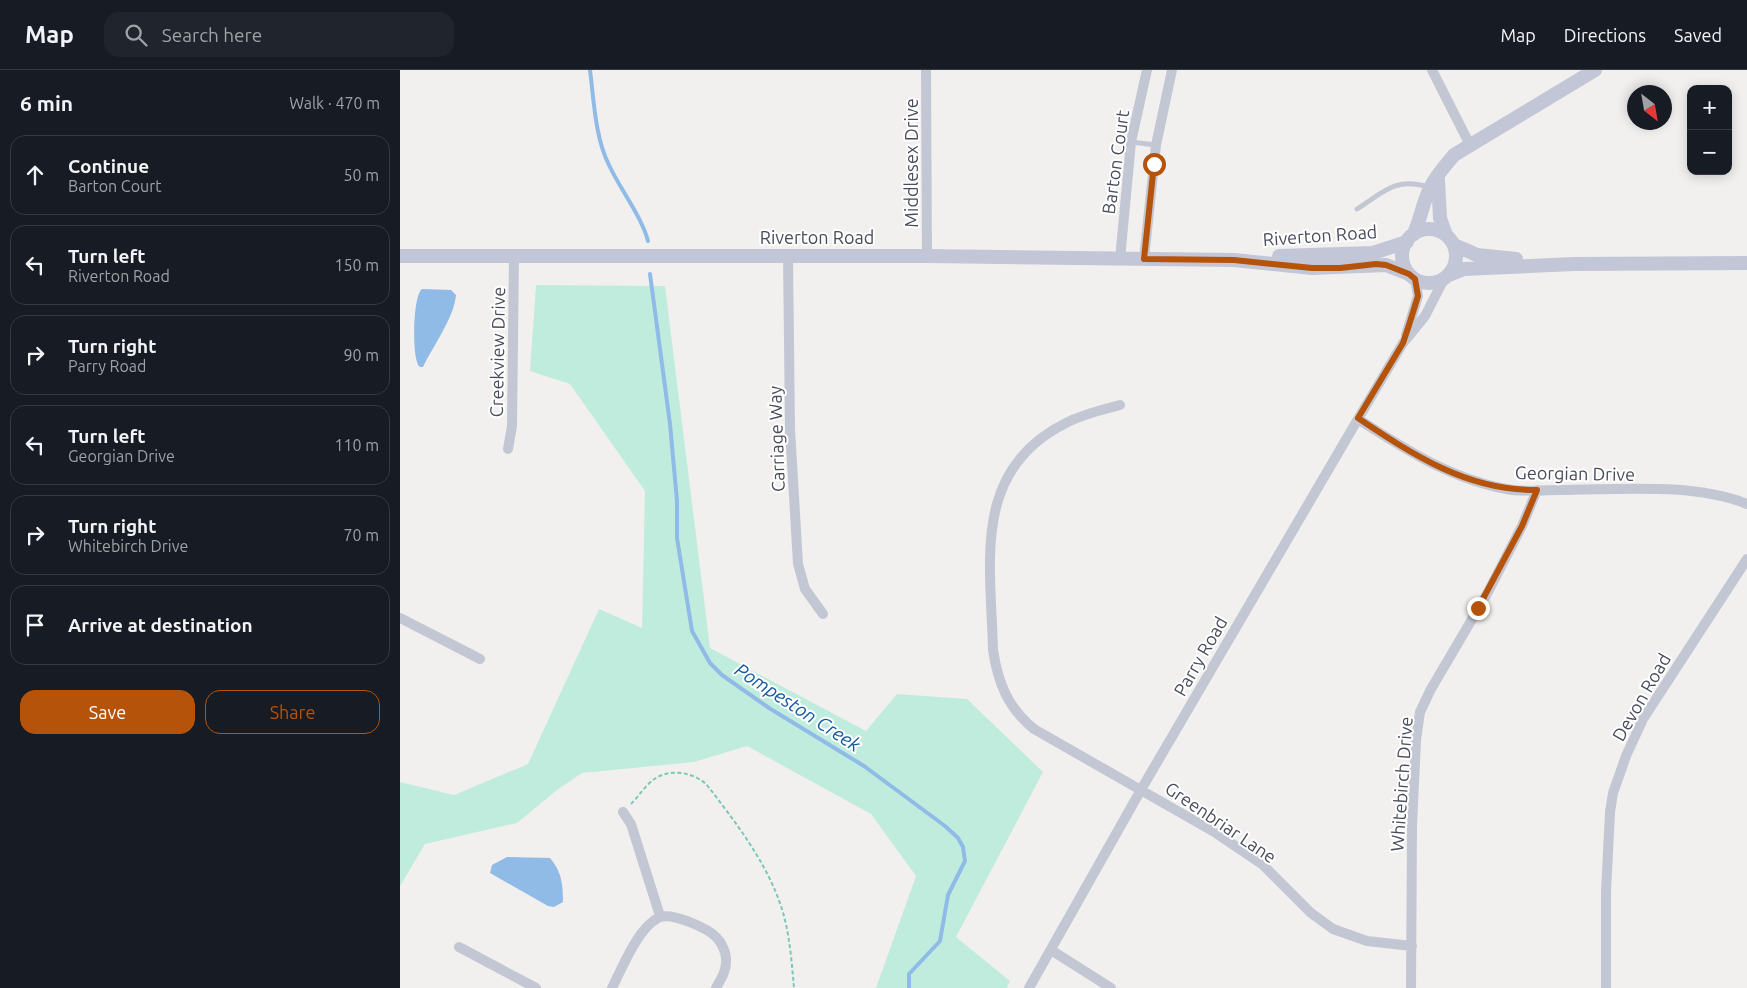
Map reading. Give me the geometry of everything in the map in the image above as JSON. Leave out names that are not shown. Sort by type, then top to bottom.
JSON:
[{"type":"main road","points":[[1595,70],[1454,155],[1435,182],[1402,258],[1412,276],[1426,283],[1447,277],[1464,269],[1574,264],[1747,263]]},
{"type":"main road","points":[[1435,182],[1440,218],[1456,259],[1447,277]]},
{"type":"main road","points":[[1410,238],[1431,229],[1477,255],[1574,264]]},
{"type":"main road","name":"Riverton Road","points":[[400,256],[927,256],[1234,260],[1373,253],[1410,238]]},
{"type":"main road","name":"Riverton Road","points":[[1234,260],[1312,268],[1386,265],[1412,276]]},
{"type":"street","name":"Middlesex Drive","points":[[926,70],[927,256]]},
{"type":"street","name":"Barton Court","points":[[1120,259],[1131,142],[1147,70]]},
{"type":"street","points":[[1144,259],[1156,145],[1172,70]]},
{"type":"street","points":[[1432,70],[1470,145]]},
{"type":"street","name":"Creekview Drive","points":[[508,449],[512,426],[514,255]]},
{"type":"street","name":"Carriage Way","points":[[788,256],[790,429],[798,564],[806,589],[823,614]]},
{"type":"street","name":"Parry Road","points":[[1403,343],[1418,296],[1412,276]]},
{"type":"street","name":"Parry Road","points":[[1029,988],[1142,788],[1358,418],[1403,343],[1425,316],[1447,277]]},
{"type":"street","name":"Greenbriar Lane","points":[[1120,405],[1080,417],[1048,433],[1034,444],[1010,473],[995,506],[991,523],[993,650],[996,668],[1005,696],[1023,720],[1034,729],[1142,788],[1216,833],[1262,864],[1311,913],[1333,929],[1367,941],[1412,946]]},
{"type":"street","name":"Georgian Drive","points":[[1358,418],[1432,464],[1472,482],[1514,490],[1662,490],[1710,493],[1747,504]]},
{"type":"street","name":"Whitebirch Drive","points":[[1411,988],[1412,826],[1416,740],[1420,712],[1431,688],[1488,592],[1522,526],[1537,490]]},
{"type":"street","name":"Devon Road","points":[[1606,988],[1606,892],[1610,812],[1613,793],[1626,756],[1643,719],[1747,559]]},
{"type":"street","points":[[400,618],[480,659]]},
{"type":"street","points":[[623,812],[631,824],[660,916]]},
{"type":"street","points":[[612,988],[642,932],[660,916],[679,917],[717,938],[726,959],[725,968],[716,988]]},
{"type":"street","points":[[459,947],[536,988]]},
{"type":"street","points":[[1051,950],[1111,988]]},
{"type":"lane","points":[[1131,142],[1156,145]]},
{"type":"lane","points":[[1357,209],[1403,183],[1435,182]]},
{"type":"path","points":[[623,812],[649,784],[665,774],[688,774],[703,781],[747,841],[779,901],[786,924],[794,988]]},
{"type":"green space","points":[[536,285],[665,286],[710,648],[866,731],[897,694],[967,699],[1043,772],[956,937],[1010,981],[1007,988],[876,988],[916,876],[871,814],[747,746],[694,762],[582,773],[557,790],[517,823],[425,844],[400,886],[400,782],[454,795],[528,764],[599,609],[642,628],[645,491],[570,384],[530,371]]},
{"type":"water","points":[[422,289],[451,290],[456,295],[447,322],[423,367],[420,367],[415,353],[414,328],[417,302]]},
{"type":"water","points":[[507,857],[550,858],[557,868],[561,879],[563,902],[554,907],[548,906],[490,873],[492,865]]},
{"type":"waterway","name":"Pompeston Creek","points":[[590,70],[596,119],[604,154],[641,222],[648,241]]},
{"type":"waterway","name":"Pompeston Creek","points":[[650,274],[670,424],[677,501],[677,538],[692,631],[710,663],[722,675],[769,708],[864,766],[945,826],[958,838],[963,847],[965,861],[948,895],[940,941],[909,974],[909,988]]},
{"type":"route","points":[[1154,164],[1144,259],[1234,260],[1312,268],[1340,268],[1376,264],[1386,265],[1409,274],[1415,279],[1418,296],[1403,343],[1358,418],[1403,448],[1432,464],[1472,482],[1514,490],[1537,490],[1522,526],[1478,608]]}]
